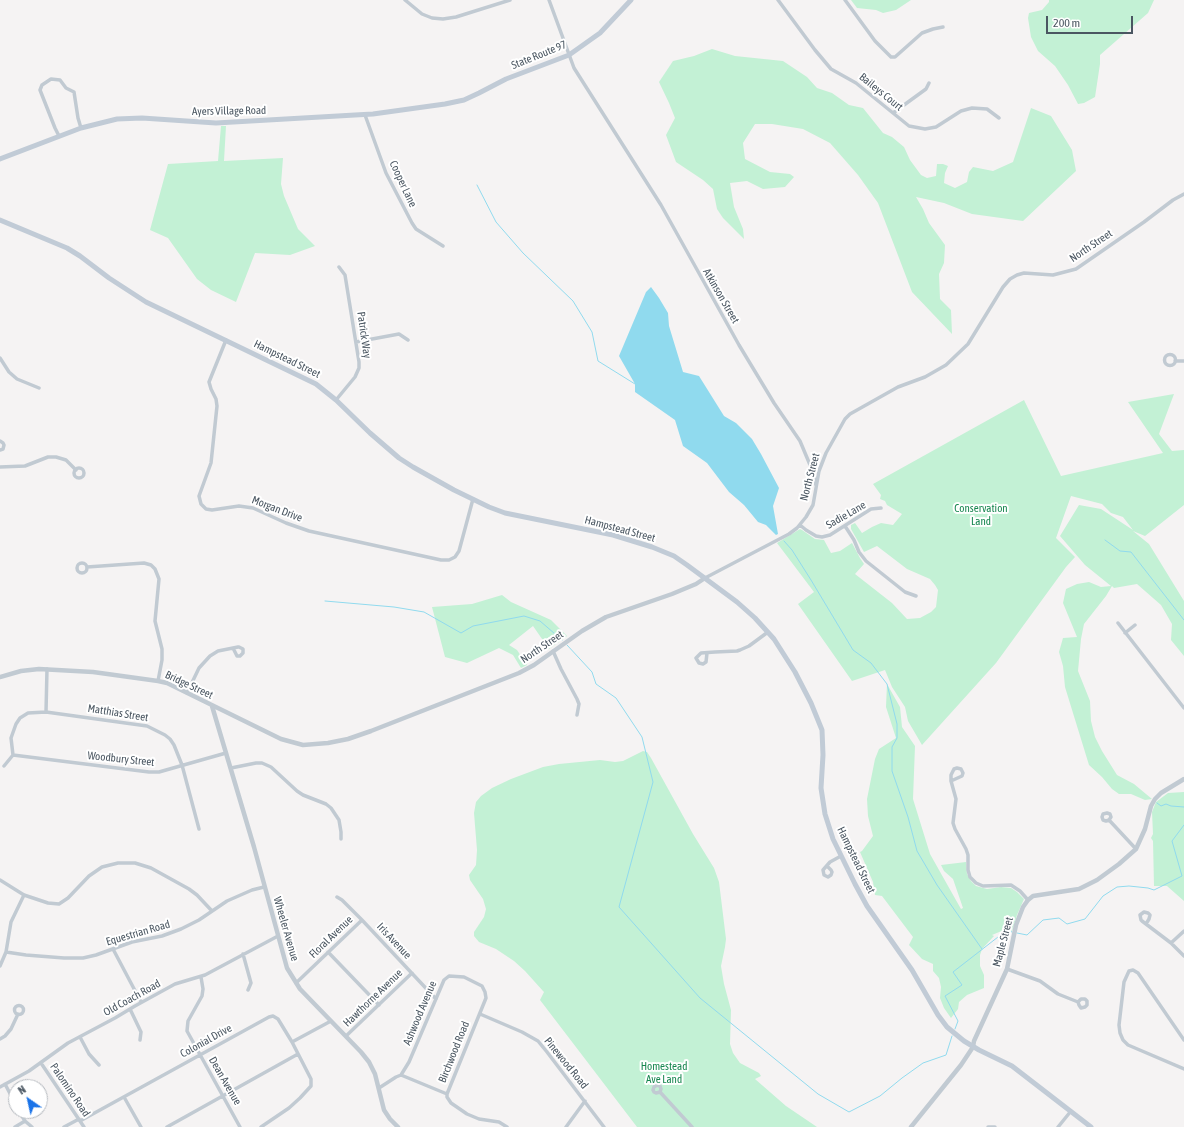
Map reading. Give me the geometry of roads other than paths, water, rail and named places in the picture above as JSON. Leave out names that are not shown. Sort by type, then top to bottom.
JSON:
[{"type":"main road","name":"State Route 97","points":[[464,100],[506,79],[569,55],[600,33],[631,0]]},
{"type":"main road","name":"Ayers Village Road","points":[[0,159],[59,136],[108,121],[134,118],[216,123],[365,115],[464,100]]},
{"type":"main road","name":"Hampstead Street","points":[[0,220],[75,252],[136,296],[171,315],[226,340],[308,380],[325,390],[370,433],[399,458],[473,499],[505,513],[613,535],[647,545],[679,559],[751,614],[783,651],[819,721],[822,730],[823,743],[821,788],[825,814],[833,839],[856,887],[912,970],[938,1015],[947,1027],[973,1047],[1012,1066],[1091,1127]]},
{"type":"street","points":[[405,0],[422,14],[432,18],[443,19],[456,17],[510,0]]},
{"type":"street","name":"Atkinson Street","points":[[549,0],[574,68],[661,205],[759,379],[800,441],[813,472],[816,485]]},
{"type":"street","name":"Baileys Court","points":[[778,0],[829,67],[856,83],[909,126],[918,129],[936,127],[961,111],[972,108],[988,109],[998,118]]},
{"type":"street","points":[[845,0],[875,41],[891,56],[895,57],[922,32],[943,27]]},
{"type":"street","points":[[59,136],[40,90],[42,85],[51,79],[60,80],[66,88],[74,92],[79,122],[82,128]]},
{"type":"street","points":[[893,113],[926,89],[929,83]]},
{"type":"street","name":"Cooper Lane","points":[[365,115],[386,173],[412,224],[416,229],[443,246]]},
{"type":"street","name":"North Street","points":[[339,741],[378,729],[510,677],[530,667],[606,617],[678,592],[696,584],[789,534],[800,525],[813,505],[816,485],[826,452],[845,419],[850,414],[898,387],[924,377],[946,365],[968,344],[1003,287],[1010,279],[1024,273],[1053,275],[1076,269],[1184,194]]},
{"type":"street","name":"Patrick Way","points":[[336,400],[352,382],[359,368],[345,275],[339,267]]},
{"type":"street","points":[[356,342],[399,334],[408,340]]},
{"type":"street","name":"Morgan Drive","points":[[226,340],[210,382],[217,406],[211,463],[199,496],[201,504],[206,509],[212,510],[243,506],[253,508],[286,523],[309,531],[441,560],[449,560],[455,557],[459,551],[473,499]]},
{"type":"street","points":[[0,358],[17,379],[39,388]]},
{"type":"street","points":[[1175,361],[1184,362]]},
{"type":"street","points":[[0,441],[3,442],[4,446],[0,450]]},
{"type":"street","points":[[0,466],[25,466],[45,458],[56,457],[66,460],[76,470]]},
{"type":"street","name":"Sadie Lane","points":[[800,525],[811,534],[822,537],[830,535],[871,509],[880,508]]},
{"type":"street","points":[[844,526],[866,561],[905,592],[916,596]]},
{"type":"street","points":[[88,567],[144,562],[151,565],[155,569],[159,579],[155,621],[162,649],[162,660],[158,681]]},
{"type":"street","points":[[1118,623],[1184,708]]},
{"type":"street","points":[[1125,633],[1135,625]]},
{"type":"street","points":[[707,653],[740,650],[749,646],[768,632]]},
{"type":"street","points":[[187,693],[199,668],[207,657],[215,652],[233,648]]},
{"type":"street","points":[[553,651],[579,704],[577,715]]},
{"type":"street","points":[[46,712],[48,669]]},
{"type":"street","name":"Bridge Street","points":[[0,678],[27,670],[48,669],[93,672],[158,681],[167,683],[258,729],[288,742],[310,745],[339,741]]},
{"type":"street","name":"Wheeler Avenue","points":[[212,706],[254,847],[287,968],[296,983],[369,1062],[374,1071],[386,1113],[398,1127]]},
{"type":"street","name":"Matthias Street","points":[[12,755],[12,732],[17,721],[28,713],[46,712],[147,726],[159,731],[170,739],[182,765],[199,829]]},
{"type":"street","name":"Woodbury Street","points":[[12,755],[159,772],[226,753]]},
{"type":"street","points":[[4,766],[12,755]]},
{"type":"street","points":[[231,768],[256,763],[262,763],[271,767],[297,791],[326,804],[331,808],[339,820],[341,839]]},
{"type":"street","points":[[951,781],[956,799],[953,825],[966,848],[970,877],[976,883],[983,886],[1011,885],[1020,891],[1028,900],[1033,896],[1068,891],[1083,887],[1116,867],[1136,849],[1145,829],[1149,811],[1153,802],[1161,793],[1184,779]]},
{"type":"street","points":[[1109,820],[1136,849]]},
{"type":"street","points":[[827,866],[830,862],[841,856]]},
{"type":"street","points":[[0,880],[24,895],[53,904],[61,903],[96,871],[114,864],[134,863],[151,868],[188,889],[197,895],[212,911]]},
{"type":"street","name":"Equestrian Road","points":[[6,952],[26,956],[73,958],[90,956],[132,942],[162,936],[181,930],[239,895],[264,886]]},
{"type":"street","points":[[0,966],[6,952],[12,922],[24,895]]},
{"type":"street","name":"Iris Avenue","points":[[337,897],[362,920],[436,998]]},
{"type":"street","name":"Maple Street","points":[[911,1127],[961,1065],[973,1047],[974,1041],[1007,969],[1016,925],[1023,907],[1028,900]]},
{"type":"street","name":"Floral Avenue","points":[[296,983],[362,920]]},
{"type":"street","points":[[1146,924],[1171,943],[1184,956]]},
{"type":"street","points":[[1171,943],[1184,931]]},
{"type":"street","name":"Old Coach Road","points":[[0,1087],[41,1063],[80,1036],[175,984],[201,977],[278,936]]},
{"type":"street","points":[[113,949],[142,1002]]},
{"type":"street","points":[[328,952],[379,1005]]},
{"type":"street","points":[[243,954],[251,983],[248,990]]},
{"type":"street","points":[[1007,969],[1040,981],[1058,994],[1078,1002]]},
{"type":"street","points":[[1184,1040],[1140,976],[1133,970],[1129,971],[1124,982],[1119,1025],[1121,1037],[1128,1045],[1184,1069]]},
{"type":"street","name":"Hawthorne Avenue","points":[[346,1036],[412,973]]},
{"type":"street","name":"Ashwood Avenue","points":[[401,1075],[409,1062],[444,980],[453,975],[464,977],[482,986],[485,992]]},
{"type":"street","name":"Dean Avenue","points":[[201,977],[203,989],[202,996],[189,1018],[186,1028],[188,1035],[240,1127]]},
{"type":"street","name":"Birchwood Road","points":[[401,1075],[447,1094],[485,1002],[485,992]]},
{"type":"street","points":[[130,1009],[141,1032],[140,1040]]},
{"type":"street","points":[[0,1039],[10,1030],[18,1014]]},
{"type":"street","name":"Pinewood Road","points":[[480,1014],[522,1032],[538,1041],[604,1127]]},
{"type":"street","name":"Colonial Drive","points":[[64,1127],[271,1017],[275,1017],[279,1020],[292,1042],[311,1079],[311,1086],[304,1095],[289,1108],[261,1127]]},
{"type":"street","points":[[292,1042],[331,1021]]},
{"type":"street","points":[[80,1036],[89,1054],[99,1065]]},
{"type":"street","points":[[167,1127],[298,1054]]},
{"type":"street","name":"Palomino Road","points":[[41,1063],[84,1127]]},
{"type":"street","points":[[379,1088],[401,1075]]},
{"type":"street","points":[[5,1084],[8,1090]]},
{"type":"street","points":[[660,1092],[692,1127]]},
{"type":"street","points":[[447,1094],[451,1103],[467,1114],[479,1119],[499,1122],[507,1127]]},
{"type":"street","points":[[124,1096],[141,1127]]},
{"type":"street","points":[[566,1127],[585,1101]]},
{"type":"street","points":[[1058,1127],[1071,1111]]},
{"type":"street","points":[[15,1127],[25,1121],[32,1127]]},
{"type":"street","points":[[988,1127],[995,1127]]},
{"type":"water","points":[[651,287],[668,313],[669,326],[683,372],[699,376],[724,416],[736,423],[752,439],[779,488],[773,506],[778,534],[776,535],[766,525],[758,522],[744,505],[729,492],[707,463],[683,446],[675,420],[635,392],[635,384],[619,356],[646,292]]},
{"type":"waterway","points":[[477,185],[496,222],[523,253],[573,301],[592,332],[598,361],[635,384]]},
{"type":"waterway","points":[[1105,540],[1120,551],[1131,552],[1184,620]]},
{"type":"waterway","points":[[784,541],[792,550],[811,580],[853,650],[871,663],[887,684],[897,724],[897,738],[892,747],[892,771],[908,817],[917,851],[937,885],[982,949]]},
{"type":"waterway","points":[[325,601],[394,607],[424,612],[461,633],[473,626],[524,616],[540,621],[562,640]]},
{"type":"waterway","points":[[567,645],[592,672],[596,684],[616,698],[642,737],[653,782],[619,907],[700,998],[818,1094],[849,1112],[880,1096],[923,1063],[946,1055],[952,1036]]},
{"type":"waterway","points":[[1157,803],[1161,806],[1166,804],[1184,807]]},
{"type":"waterway","points":[[1017,933],[1027,935],[1043,920],[1059,918],[1067,924],[1085,919],[1103,896],[1117,887],[1129,886],[1154,890],[1182,876],[1172,841],[1184,825]]},
{"type":"waterway","points":[[955,1029],[958,1021],[945,996],[962,985],[953,972],[998,937],[1010,931],[1012,932]]},
{"type":"park label","name":"Conservation Land","points":[[981,515]]},
{"type":"park label","name":"Homestead Ave Land","points":[[664,1073]]}]
